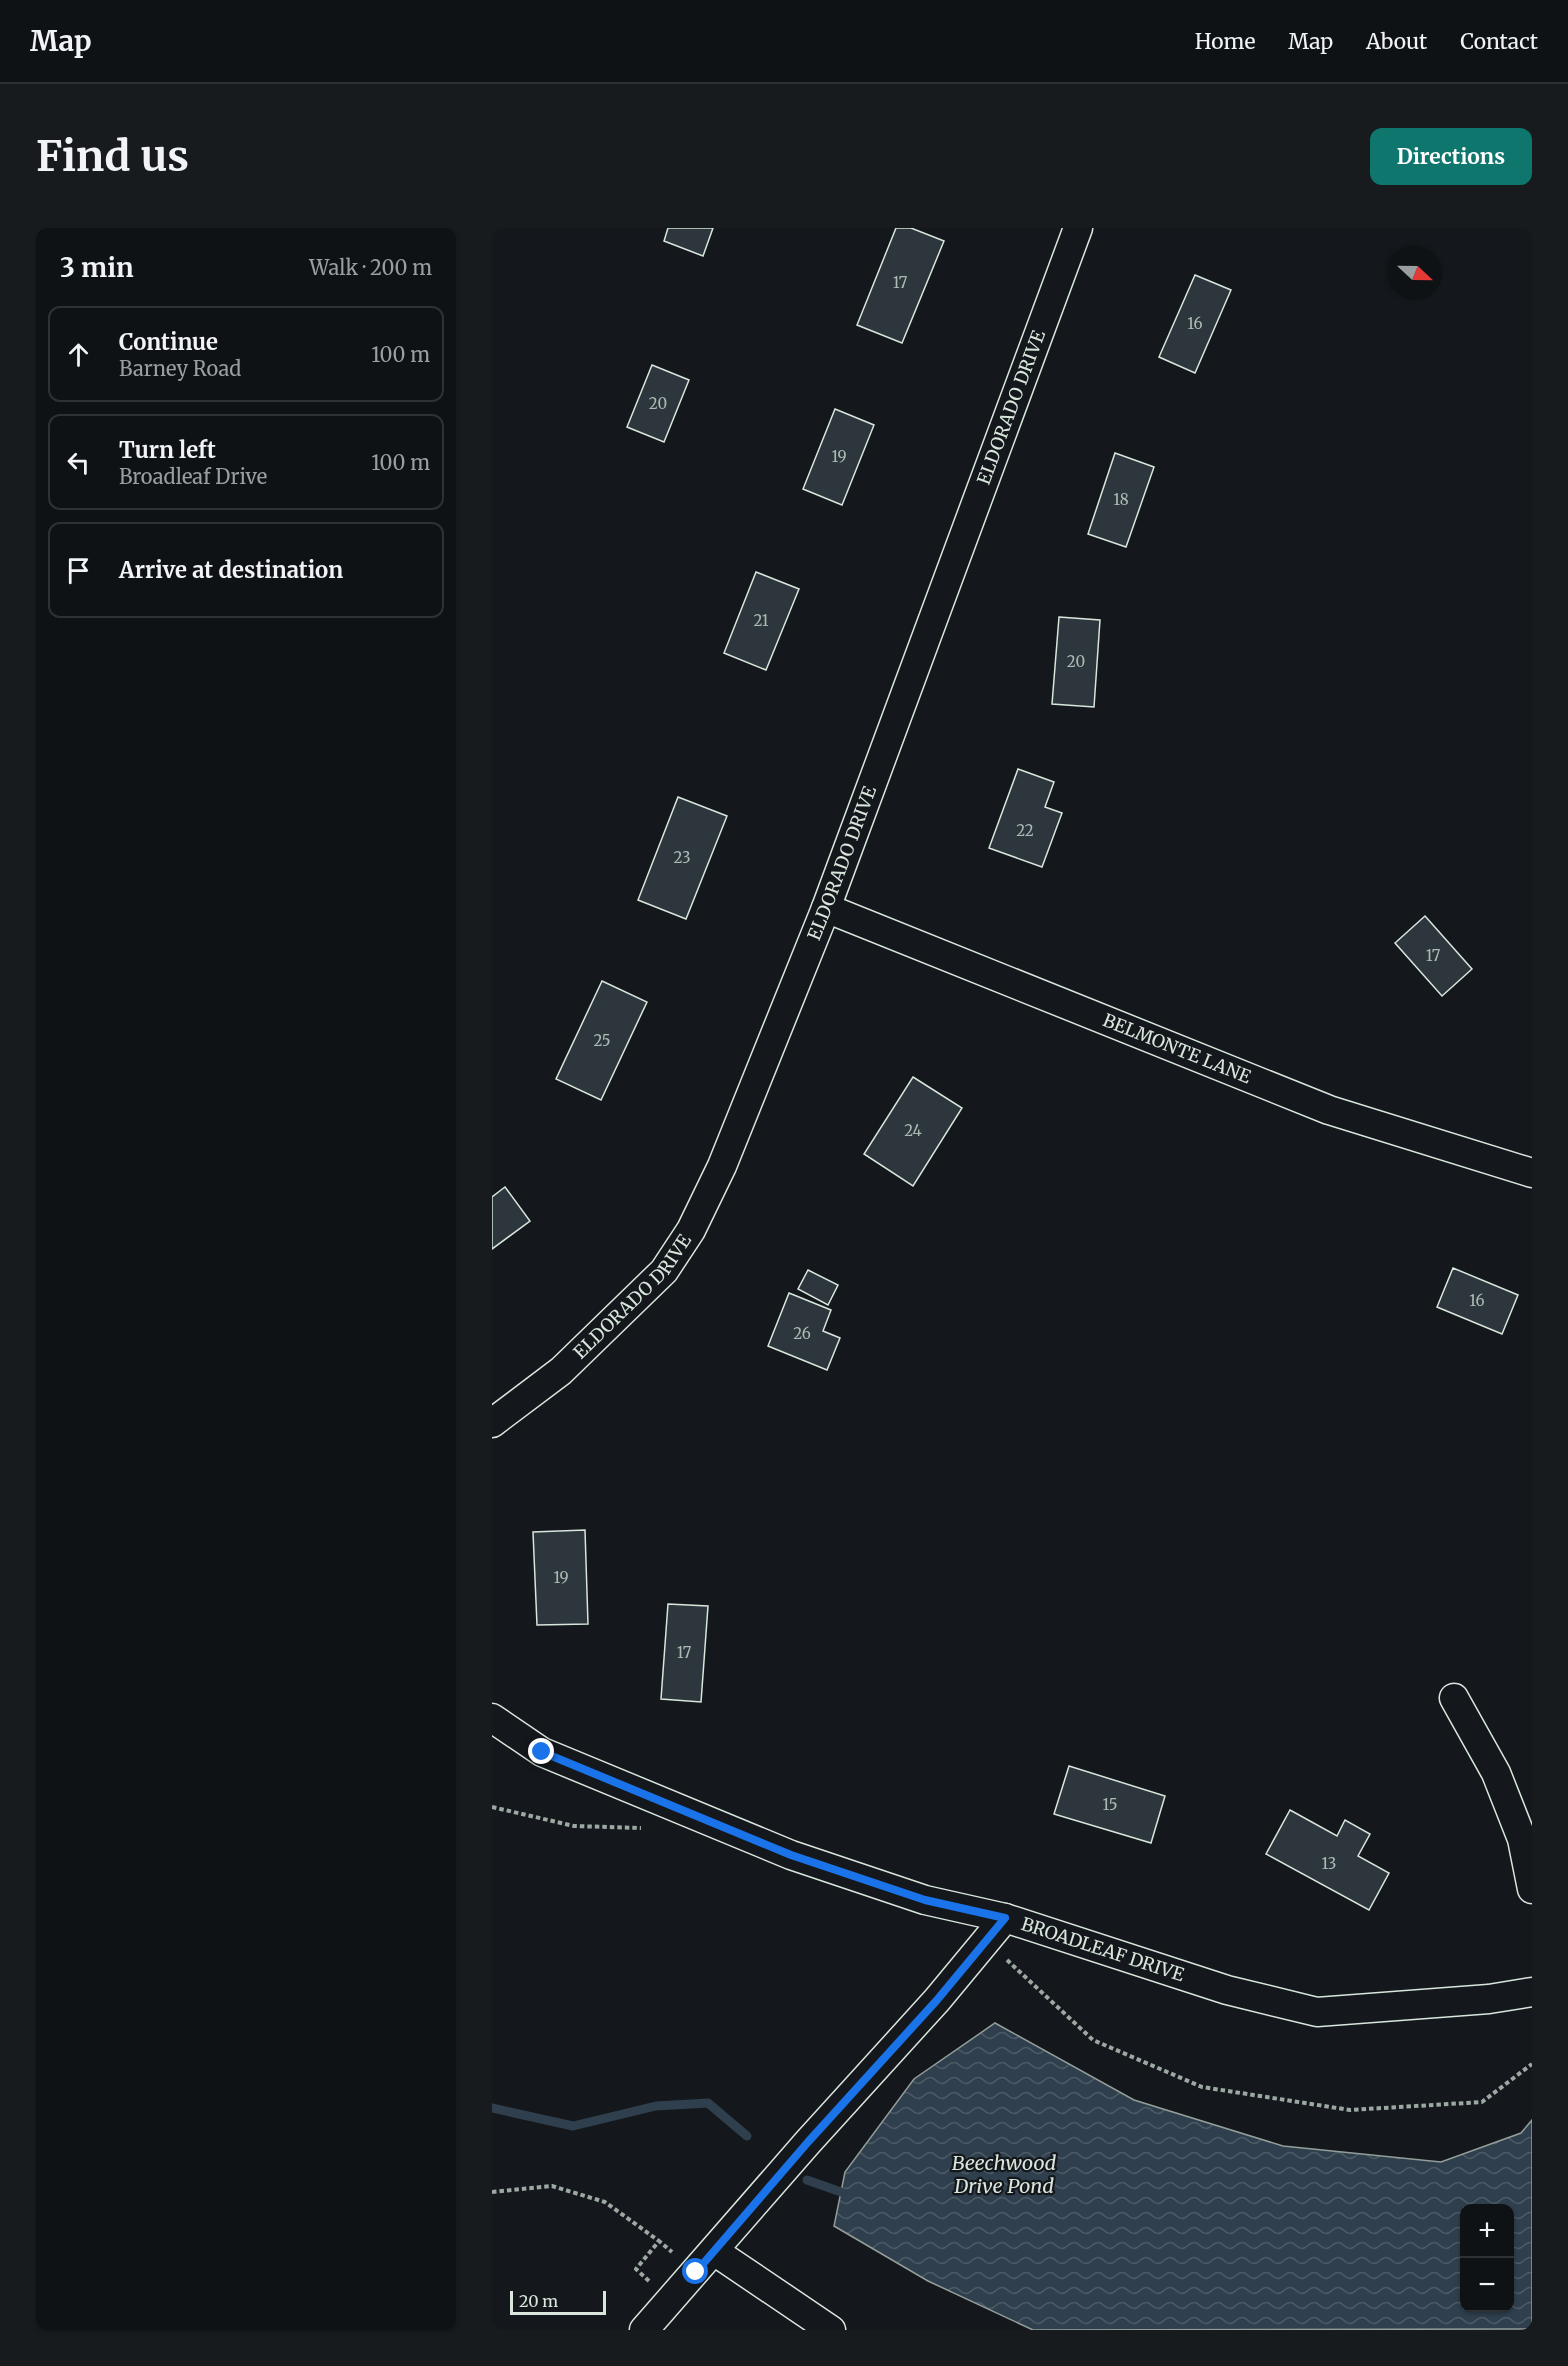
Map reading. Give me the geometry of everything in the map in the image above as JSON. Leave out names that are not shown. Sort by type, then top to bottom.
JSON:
[{"type":"street","name":"ELDORADO DRIVE","points":[[492,1423],[561,1371],[664,1271],[692,1230],[722,1166],[826,908],[1078,228]]},
{"type":"street","name":"BELMONTE LANE","points":[[826,908],[1329,1110],[1532,1173]]},
{"type":"street","points":[[1454,1698],[1496,1773],[1522,1839],[1532,1889]]},
{"type":"street","name":"BROADLEAF DRIVE","points":[[492,1718],[542,1752],[791,1855],[998,1927],[1227,1990],[1317,2012],[1490,1999],[1532,1992]]},
{"type":"street","points":[[644,2330],[808,2142],[937,2000],[998,1927]]},
{"type":"street","points":[[714,2251],[831,2330]]},
{"type":"path","points":[[492,1807],[574,1826],[642,1828]]},
{"type":"path","points":[[998,1927],[1007,1960],[1093,2040],[1202,2087],[1350,2110],[1482,2102],[1532,2064]]},
{"type":"path","points":[[492,2192],[552,2186],[605,2202],[659,2241]]},
{"type":"water","name":"Beechwood Drive Pond","points":[[995,2023],[1134,2100],[1283,2146],[1441,2162],[1521,2133],[1532,2120],[1532,2329],[1033,2330],[928,2281],[834,2226],[845,2172],[914,2079]]},
{"type":"building","points":[[668,228],[713,228],[703,256],[664,241]]},
{"type":"building","points":[[896,228],[911,228],[944,241],[902,343],[857,325]]},
{"type":"building","points":[[1195,275],[1231,290],[1195,373],[1159,357]]},
{"type":"building","points":[[652,365],[689,380],[664,442],[627,427]]},
{"type":"building","points":[[835,409],[874,425],[842,505],[803,489]]},
{"type":"building","points":[[1115,453],[1154,467],[1126,547],[1088,534]]},
{"type":"building","points":[[756,572],[799,589],[766,670],[724,653]]},
{"type":"building","points":[[1059,617],[1100,620],[1094,707],[1052,704]]},
{"type":"building","points":[[1018,769],[1054,782],[1045,807],[1062,813],[1042,867],[989,848]]},
{"type":"building","points":[[678,797],[727,816],[686,919],[638,900]]},
{"type":"building","points":[[1425,916],[1472,969],[1442,996],[1395,943]]},
{"type":"building","points":[[602,981],[647,1002],[601,1100],[556,1079]]},
{"type":"building","points":[[913,1077],[962,1108],[913,1186],[864,1154]]},
{"type":"building","points":[[505,1187],[530,1221],[492,1249],[492,1197]]},
{"type":"building","points":[[1453,1268],[1518,1295],[1502,1334],[1437,1307]]},
{"type":"building","points":[[808,1270],[838,1285],[828,1305],[798,1289]]},
{"type":"building","points":[[789,1293],[831,1310],[823,1331],[840,1338],[827,1370],[768,1346]]},
{"type":"building","points":[[585,1530],[588,1624],[537,1625],[533,1532]]},
{"type":"building","points":[[668,1604],[708,1606],[701,1702],[661,1699]]},
{"type":"building","points":[[1069,1766],[1165,1796],[1151,1843],[1054,1814]]},
{"type":"building","points":[[1290,1810],[1337,1836],[1345,1820],[1370,1834],[1358,1856],[1389,1873],[1369,1910],[1266,1854]]},
{"type":"waterway","points":[[492,2108],[573,2126],[656,2106],[708,2103],[747,2136]]},
{"type":"waterway","points":[[807,2180],[841,2192]]},
{"type":"route","points":[[542,1752],[791,1855],[925,1900],[1005,1918],[937,2000],[808,2142],[696,2272]]}]
